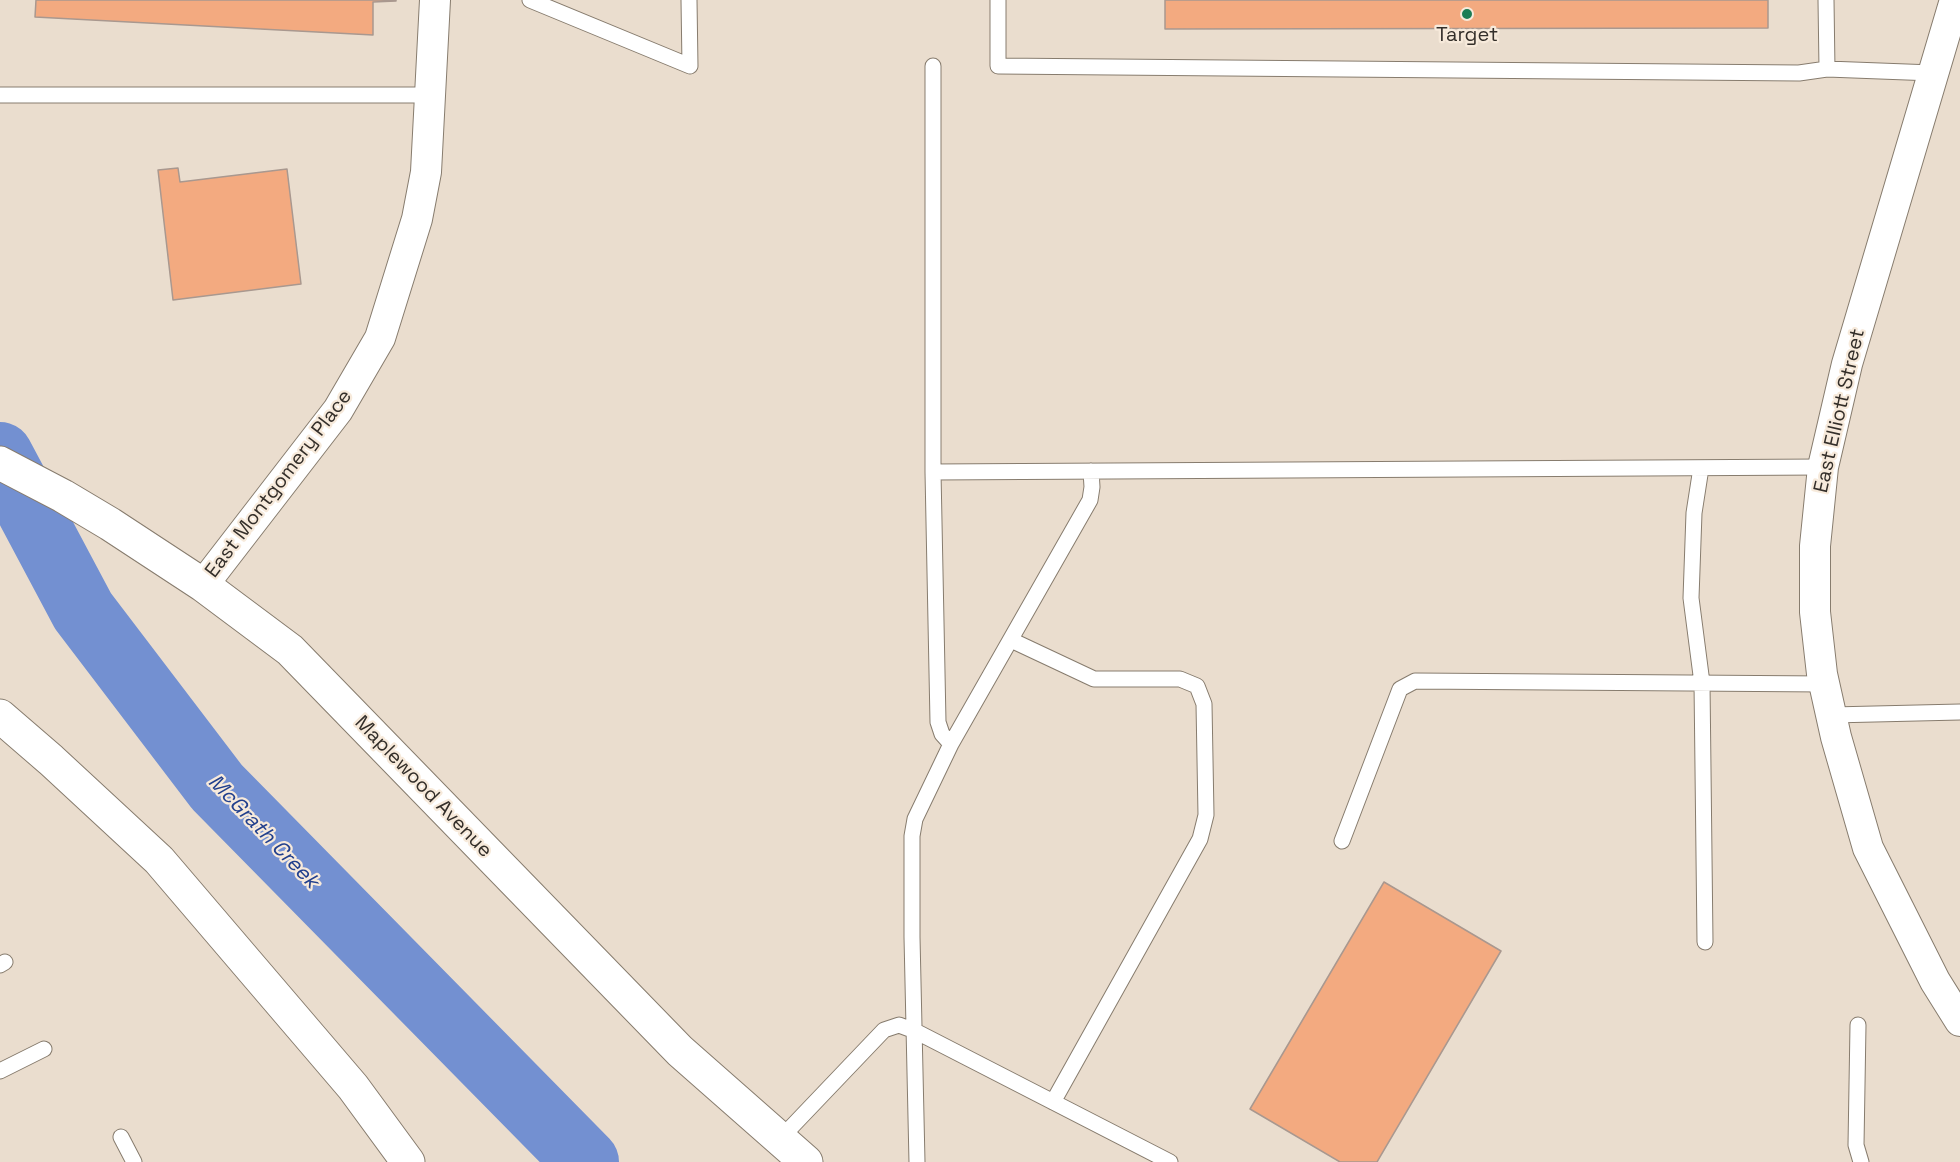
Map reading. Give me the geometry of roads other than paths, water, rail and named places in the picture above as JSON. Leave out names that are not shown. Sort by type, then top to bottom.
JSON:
[{"type":"street","name":"East Montgomery Place","points":[[203,585],[338,410],[380,338],[417,219],[426,172],[435,0]]},
{"type":"street","name":"East Elliott Street","points":[[1955,0],[1847,364],[1823,467],[1815,546],[1815,612],[1822,674],[1868,848],[1935,981],[1960,1021]]},
{"type":"street","name":"Maplewood Avenue","points":[[0,463],[110,524],[203,585],[290,650],[680,1051],[806,1162]]},
{"type":"street","points":[[0,716],[159,860],[353,1087],[408,1162]]},
{"type":"lane","points":[[530,0],[690,66],[689,0]]},
{"type":"lane","points":[[998,0],[998,66],[1787,73],[1827,69],[1933,73]]},
{"type":"lane","points":[[1826,0],[1827,69]]},
{"type":"lane","points":[[933,66],[933,472],[938,722],[942,734],[951,744]]},
{"type":"lane","points":[[0,96],[431,96]]},
{"type":"lane","points":[[933,472],[1823,467]]},
{"type":"lane","points":[[1701,468],[1694,513],[1691,598],[1702,683],[1705,942]]},
{"type":"lane","points":[[917,1162],[912,836],[915,819],[951,744],[1090,500],[1091,471]]},
{"type":"lane","points":[[1011,640],[1094,679],[1180,679],[1197,686],[1204,704],[1206,815],[1200,839],[1053,1102]]},
{"type":"lane","points":[[1342,841],[1400,689],[1415,681],[1825,684]]},
{"type":"lane","points":[[1832,715],[1960,712]]},
{"type":"lane","points":[[780,1139],[884,1030],[899,1025],[915,1031],[1170,1162]]},
{"type":"lane","points":[[1858,1025],[1856,1145],[1861,1162]]},
{"type":"lane","points":[[0,1071],[44,1049]]},
{"type":"lane","points":[[121,1137],[134,1162]]},
{"type":"waterway","name":"McGrath Creek","points":[[0,455],[83,611],[217,787],[586,1162]]},
{"type":"place","name":"Target","points":[[1467,14]]}]
